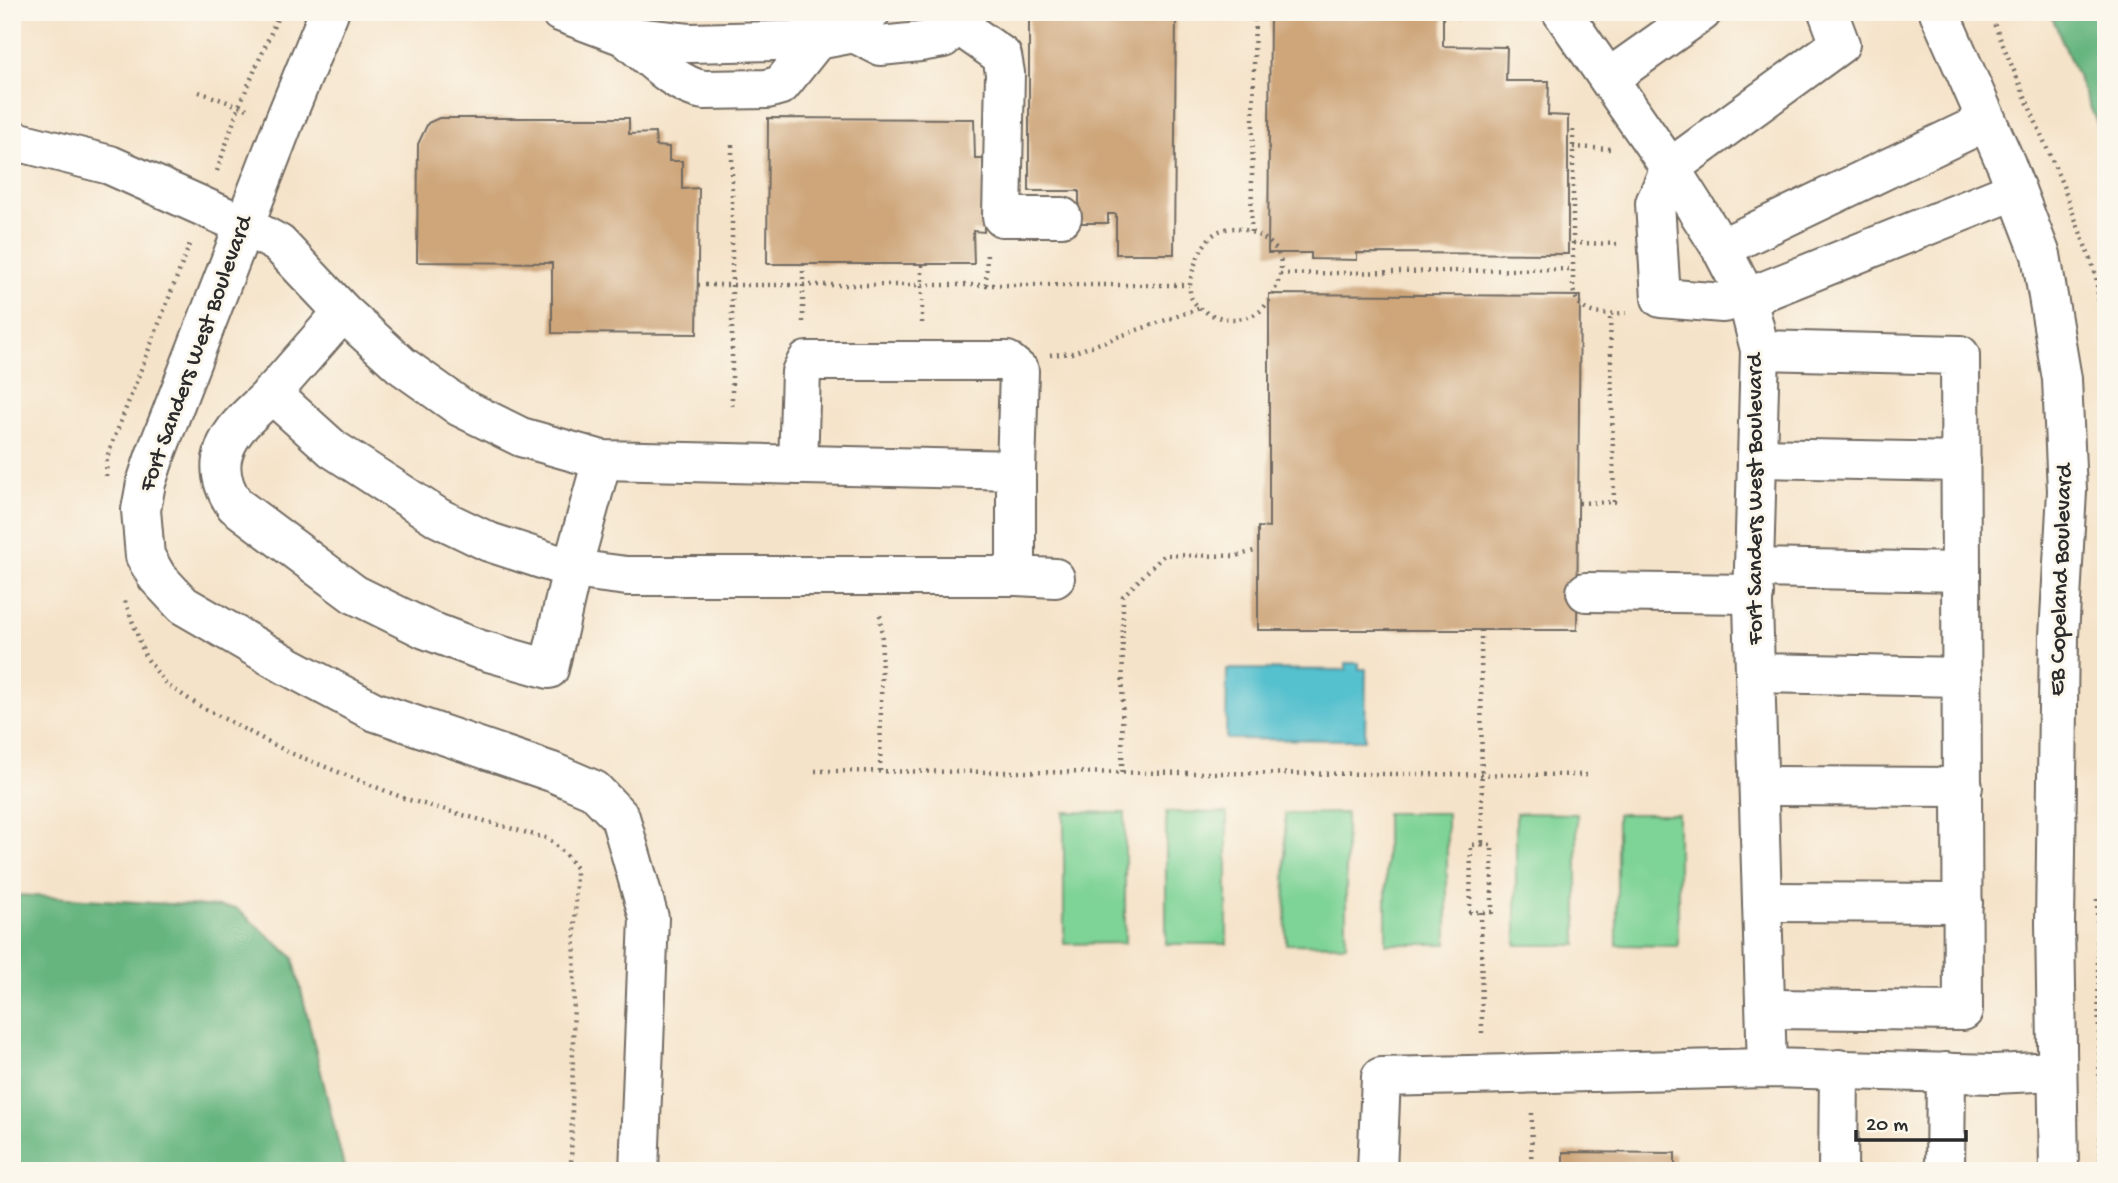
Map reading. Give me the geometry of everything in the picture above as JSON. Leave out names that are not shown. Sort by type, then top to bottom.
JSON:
[{"type":"lane","name":"Fort Sanders West Boulevard","points":[[329,12],[284,122],[146,483],[141,510],[145,556],[157,577],[183,605],[288,666],[373,711],[552,772],[594,790],[620,817],[649,918],[639,1171]]},
{"type":"lane","points":[[560,12],[624,36],[689,43],[780,40],[847,29],[880,46],[943,37],[963,18],[1002,56],[1005,73],[1002,217],[1062,218]]},
{"type":"lane","points":[[742,12],[780,40]]},
{"type":"lane","points":[[1562,12],[1670,168]]},
{"type":"lane","points":[[1609,78],[1702,12]]},
{"type":"lane","points":[[1828,12],[1840,44],[1670,168],[1655,203],[1661,298],[1723,303],[1747,298],[2016,190]]},
{"type":"lane","name":"EB Copeland Boulevard","points":[[1939,12],[2042,255],[2062,379],[2067,491],[2059,636],[2055,923],[2059,1171]]},
{"type":"lane","points":[[624,36],[682,83],[695,89],[767,89],[781,85],[847,29]]},
{"type":"lane","points":[[1721,248],[1987,121]]},
{"type":"lane","points":[[12,140],[110,165],[244,225],[279,244],[342,312],[401,365],[460,407],[521,437],[602,460],[1016,470]]},
{"type":"lane","name":"Fort Sanders West Boulevard","points":[[1670,168],[1721,248],[1747,298],[1759,350],[1754,581],[1755,673],[1767,1068]]},
{"type":"lane","points":[[342,312],[271,393],[236,428],[221,461],[224,489],[235,505],[354,594],[425,629],[478,649],[549,669],[572,569],[602,460]]},
{"type":"lane","points":[[1759,350],[1960,355],[1964,1011],[1766,1009]]},
{"type":"lane","points":[[798,466],[801,372],[804,363],[811,359],[1007,361],[1019,371],[1016,576]]},
{"type":"lane","points":[[271,393],[333,449],[439,518],[489,542],[572,569],[627,576],[1055,578]]},
{"type":"lane","points":[[1757,458],[1961,462]]},
{"type":"lane","points":[[1586,592],[1961,572]]},
{"type":"lane","points":[[1755,673],[1962,677]]},
{"type":"lane","points":[[1759,786],[1963,788]]},
{"type":"lane","points":[[1762,902],[1963,903]]},
{"type":"lane","points":[[1377,1171],[1381,1077],[1767,1068],[1994,1074],[2057,1071]]},
{"type":"lane","points":[[1838,1171],[1839,1069]]},
{"type":"lane","points":[[1945,1171],[1946,1072]]},
{"type":"path","points":[[106,478],[107,457],[168,295],[205,207],[239,106],[281,12]]},
{"type":"path","points":[[1251,232],[1255,12]]},
{"type":"path","points":[[199,92],[284,122]]},
{"type":"path","points":[[1573,130],[1575,300],[1595,314],[1627,313]]},
{"type":"path","points":[[732,145],[732,410]]},
{"type":"path","points":[[1573,147],[1611,149]]},
{"type":"path","points":[[1238,228],[1251,232],[1276,249],[1282,258],[1280,274],[1266,305],[1258,313],[1246,318],[1229,318],[1200,308],[1192,298],[1189,285],[1197,259],[1210,237],[1224,229],[1238,228]]},
{"type":"path","points":[[1573,243],[1625,244]]},
{"type":"path","points":[[803,264],[804,363]]},
{"type":"path","points":[[922,264],[922,360]]},
{"type":"path","points":[[1280,274],[1573,269]]},
{"type":"path","points":[[698,285],[1189,285]]},
{"type":"path","points":[[1019,371],[1045,356],[1072,353],[1200,308]]},
{"type":"path","points":[[1579,503],[1614,502],[1610,313]]},
{"type":"path","points":[[1122,772],[1123,596],[1164,555],[1236,556],[1258,550]]},
{"type":"path","points":[[880,576],[880,631],[883,639],[880,771]]},
{"type":"path","points":[[124,599],[145,656],[166,684],[198,705],[288,752],[406,799],[540,835],[565,853],[576,868],[571,1171]]},
{"type":"path","points":[[1481,629],[1482,844]]},
{"type":"path","points":[[815,771],[1591,775]]},
{"type":"path","points":[[1482,844],[1492,845],[1492,912],[1470,912],[1471,845],[1482,844]]},
{"type":"path","points":[[1480,912],[1482,1074]]},
{"type":"path","points":[[1531,1171],[1532,1109]]},
{"type":"green space","points":[[2050,12],[2106,12],[2106,146],[2100,130]]},
{"type":"green space","points":[[1064,812],[1125,813],[1125,943],[1064,944]]},
{"type":"green space","points":[[1166,812],[1227,813],[1227,944],[1166,944]]},
{"type":"green space","points":[[1346,813],[1346,945],[1286,944],[1285,814]]},
{"type":"green space","points":[[1386,813],[1447,813],[1447,944],[1386,944]]},
{"type":"green space","points":[[1516,813],[1577,814],[1577,945],[1516,945]]},
{"type":"green space","points":[[1617,814],[1678,814],[1678,946],[1617,945]]},
{"type":"green space","points":[[12,892],[18,895],[236,908],[293,957],[345,1171],[12,1171]]},
{"type":"water","points":[[1346,663],[1359,663],[1359,669],[1366,669],[1365,740],[1226,739],[1227,669],[1346,670]]},
{"type":"building","points":[[1029,12],[1176,12],[1174,254],[1116,254],[1116,214],[1108,214],[1108,223],[1078,223],[1071,207],[1079,204],[1079,191],[1029,191]]},
{"type":"building","points":[[1270,12],[1463,12],[1463,17],[1443,16],[1443,46],[1507,47],[1506,81],[1549,81],[1548,115],[1568,116],[1568,254],[1357,253],[1357,260],[1311,259],[1311,253],[1268,253]]},
{"type":"building","points":[[439,118],[629,118],[629,134],[655,133],[656,146],[669,147],[669,161],[682,161],[682,189],[699,188],[697,334],[552,333],[552,263],[417,262],[418,144],[428,123]]},
{"type":"building","points":[[768,118],[974,119],[975,159],[983,159],[984,232],[973,231],[974,264],[767,264]]},
{"type":"building","points":[[1269,294],[1580,296],[1577,630],[1258,630],[1258,527],[1269,528]]},
{"type":"building","points":[[1563,1152],[1675,1153],[1675,1171],[1563,1171]]}]
